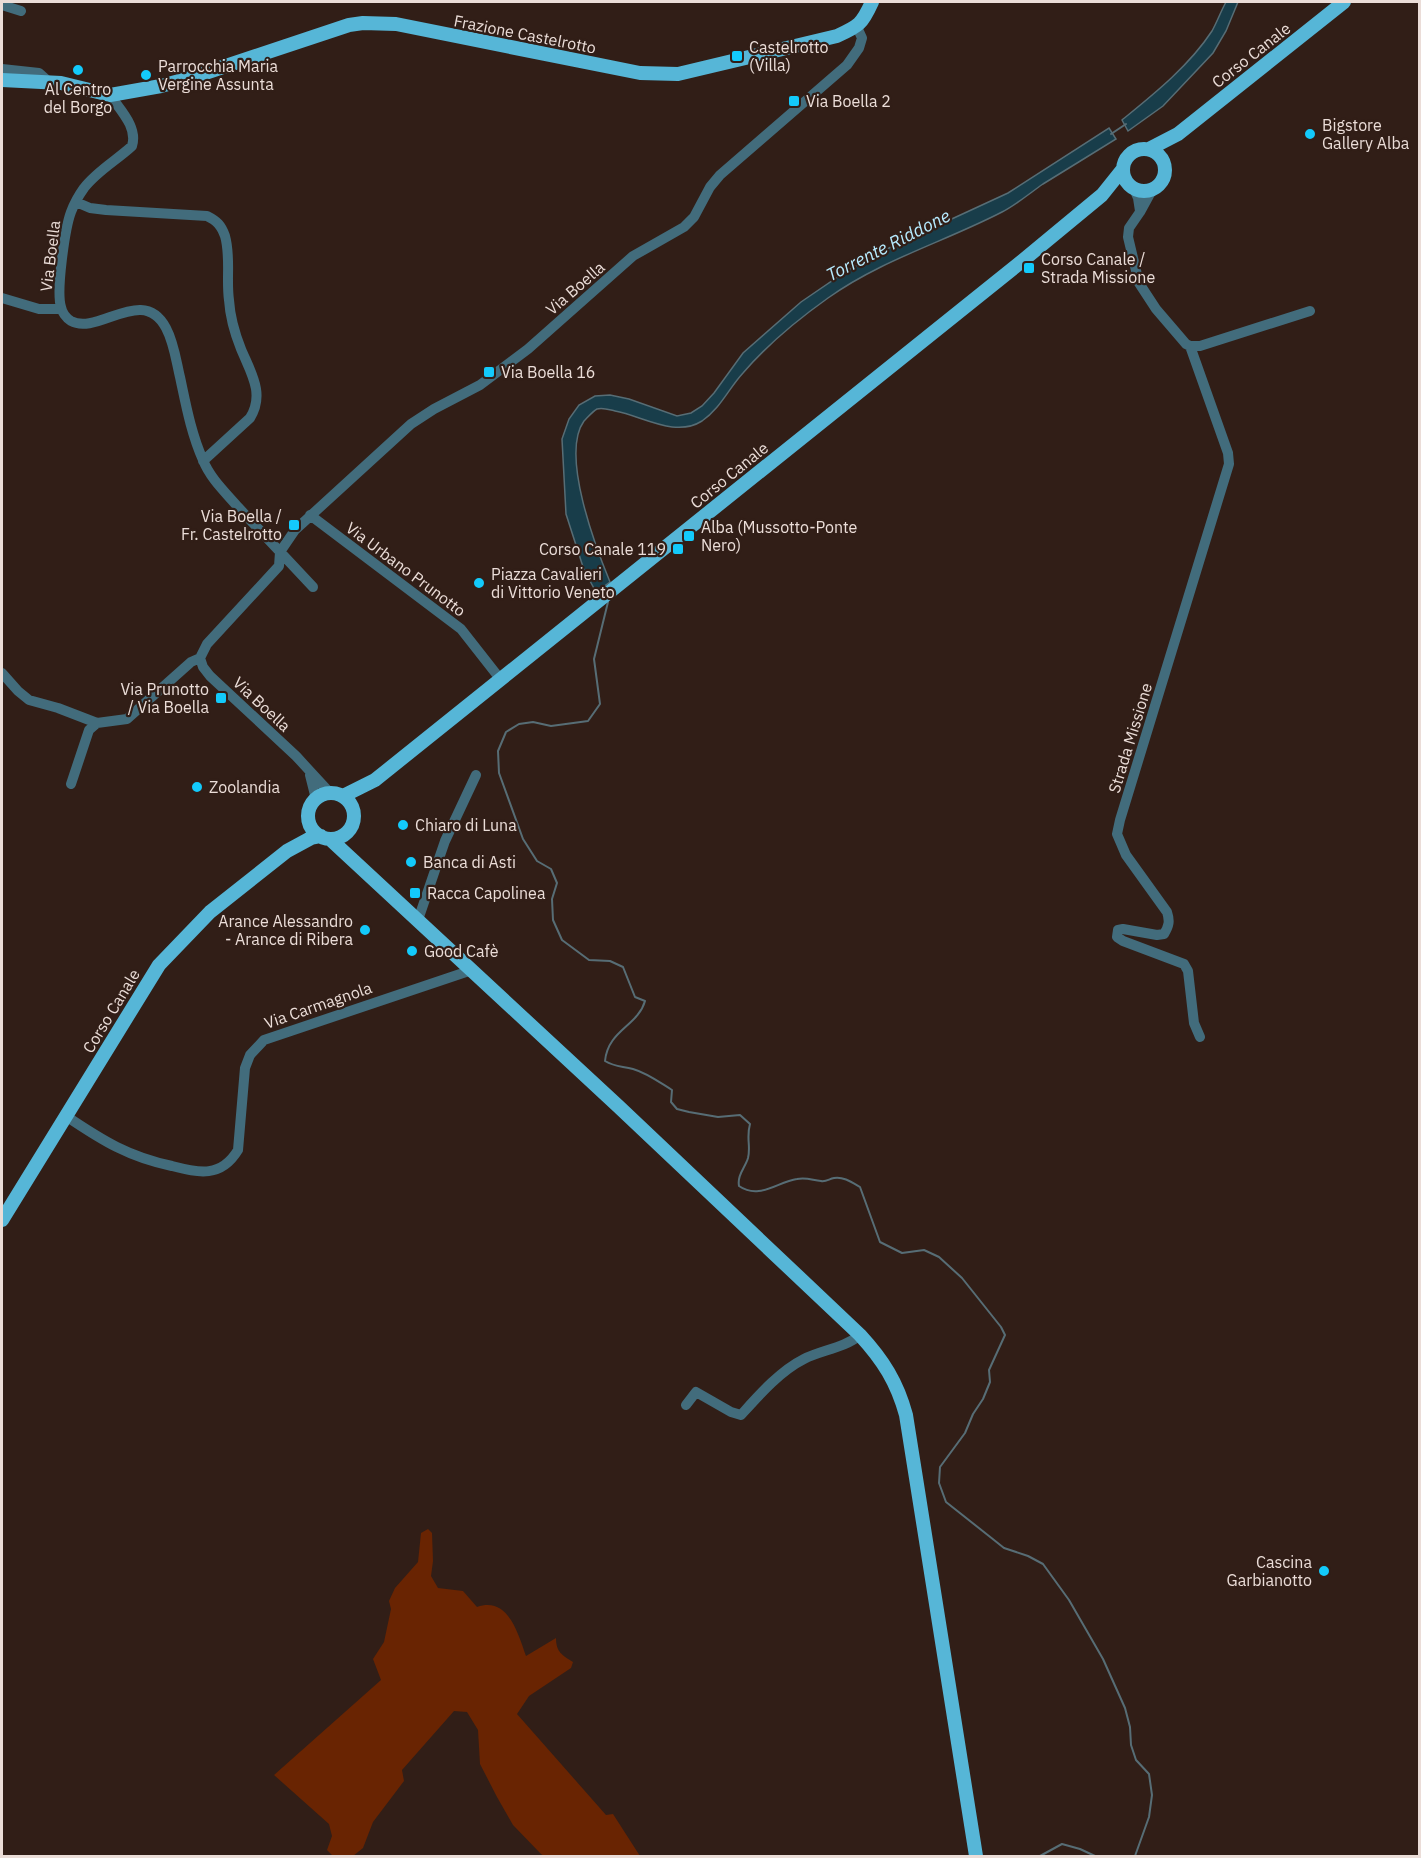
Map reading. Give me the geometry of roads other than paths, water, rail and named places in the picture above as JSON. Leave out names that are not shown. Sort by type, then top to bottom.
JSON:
[{"type":"main road","points":[[857,27],[872,2]]},
{"type":"main road","name":"Corso Canale","points":[[2,1220],[159,965],[210,912],[287,851],[311,838],[336,838],[347,832],[354,821],[353,808],[375,780],[1102,195],[1122,170],[1131,152],[1137,149],[1149,149],[1178,134],[1344,2]]},
{"type":"main road","name":"Frazione Castelrotto","points":[[2,80],[49,82],[82,87],[110,95],[190,78],[349,25],[363,23],[396,24],[497,46],[658,75],[678,74],[805,45],[837,36],[857,27]]},
{"type":"main road","name":"Corso Canale","points":[[1102,195],[1119,188],[1152,190],[1164,176],[1165,152],[1178,134]]},
{"type":"main road","points":[[1149,149],[1155,151],[1163,160]]},
{"type":"main road","points":[[1122,170],[1123,176],[1132,188]]},
{"type":"main road","name":"Corso Canale","points":[[287,851],[304,829],[309,820],[310,808],[316,799],[337,795],[375,780]]},
{"type":"main road","points":[[337,795],[353,808]]},
{"type":"main road","points":[[309,820],[314,830],[360,865],[879,1355],[892,1376],[906,1415],[976,1857]]},
{"type":"main road","points":[[347,832],[352,852],[360,865]]},
{"type":"street","points":[[2,5],[21,11]]},
{"type":"street","name":"Via Boella","points":[[2,673],[29,700],[97,723],[127,719],[191,662],[200,658],[207,644],[279,566],[280,552],[295,530],[411,424],[480,385],[528,349],[633,256],[684,227],[694,217],[710,187],[720,175],[847,65],[860,48],[862,38],[857,27]]},
{"type":"street","name":"Frazione Castelrotto","points":[[2,69],[39,74],[49,82]]},
{"type":"street","name":"Via Boella","points":[[110,95],[132,127],[135,138],[132,146],[84,189],[71,212],[66,234],[60,293],[61,309],[70,320],[80,324],[134,311],[148,311],[161,320],[166,327],[174,350],[193,433],[203,461],[214,479],[280,552]]},
{"type":"street","points":[[1132,188],[1138,198],[1140,212]]},
{"type":"street","name":"Strada Missione","points":[[1152,190],[1129,228],[1128,237],[1137,278],[1156,309],[1190,346],[1228,453],[1229,464],[1117,834],[1126,855],[1167,912],[1170,921],[1164,934],[1157,935],[1123,929],[1116,933],[1117,937],[1123,941],[1184,964],[1188,971],[1194,1023],[1200,1037]]},
{"type":"street","name":"Via Boella","points":[[76,202],[90,208],[106,210],[207,216],[219,223],[225,236],[228,254],[229,300],[234,328],[256,382],[257,396],[255,411],[250,418],[203,461]]},
{"type":"street","points":[[2,298],[39,309],[61,309]]},
{"type":"street","points":[[1190,346],[1200,346],[1310,311]]},
{"type":"street","name":"Via Urbano Prunotto","points":[[310,515],[461,629],[501,680]]},
{"type":"street","points":[[280,552],[313,587]]},
{"type":"street","name":"Via Boella","points":[[200,658],[210,676],[337,795]]},
{"type":"street","points":[[71,784],[89,730],[97,723]]},
{"type":"street","points":[[308,769],[316,799]]},
{"type":"street","points":[[418,920],[445,841],[476,776]]},
{"type":"street","name":"Via Carmagnola","points":[[66,1116],[125,1153],[194,1172],[213,1170],[232,1159],[238,1150],[245,1068],[250,1055],[264,1040],[471,970]]},
{"type":"street","points":[[686,1405],[696,1392],[731,1412],[741,1415],[758,1396],[791,1367],[813,1355],[850,1343],[860,1335]]},
{"type":"water","points":[[1226,2],[1238,2],[1226,31],[1213,53],[1163,106],[1128,131],[1122,120],[1158,90],[1193,56],[1212,31]]},
{"type":"water","points":[[1109,128],[1116,139],[1007,209],[891,262],[828,298],[772,343],[738,379],[714,411],[702,421],[692,426],[670,427],[602,408],[592,413],[584,421],[578,436],[576,455],[578,477],[589,525],[610,582],[596,592],[584,570],[566,514],[562,439],[569,419],[579,405],[595,396],[610,395],[629,399],[677,416],[691,413],[702,406],[714,393],[743,353],[801,302],[848,270],[891,247],[1008,193]]},
{"type":"waterway","name":"Torrente Riddone","points":[[1111,134],[1126,124]]},
{"type":"waterway","name":"Torrente Riddone","points":[[607,599],[594,659],[600,704],[588,721],[551,726],[533,722],[519,724],[506,732],[498,751],[499,773],[523,839],[537,861],[551,869],[557,883],[552,899],[553,920],[562,940],[589,960],[610,961],[623,967],[635,997],[645,1001],[636,1017],[612,1042],[605,1061],[643,1073],[672,1090],[671,1102],[677,1109],[718,1117],[740,1115],[750,1124],[748,1158],[739,1182],[739,1186],[746,1190],[761,1191],[803,1178],[823,1181],[841,1178],[860,1187],[880,1242],[902,1253],[924,1250],[939,1257],[962,1278],[1001,1327],[1005,1335],[989,1370],[990,1382],[965,1433],[940,1467],[939,1483],[946,1502],[1004,1548],[1043,1564],[1069,1600],[1103,1659],[1125,1708],[1136,1760],[1149,1774],[1152,1795],[1149,1817],[1135,1856]]},
{"type":"waterway","name":"Torrente Riddone","points":[[1040,1856],[1062,1844],[1095,1856]]},
{"type":"place","name":"Castelrotto (Villa)","points":[[737,56]]},
{"type":"place","name":"Al Centro del Borgo","points":[[78,70]]},
{"type":"place","name":"Parrocchia Maria Vergine Assunta","points":[[146,75]]},
{"type":"place","name":"Via Boella 2","points":[[794,101]]},
{"type":"place","name":"Bigstore Gallery Alba","points":[[1310,134]]},
{"type":"place","name":"Corso Canale / Strada Missione","points":[[1029,268]]},
{"type":"place","name":"Via Boella 16","points":[[489,372]]},
{"type":"place","name":"Via Boella / Fr. Castelrotto","points":[[294,525]]},
{"type":"place","name":"Alba (Mussotto-Ponte Nero)","points":[[689,536]]},
{"type":"place","name":"Corso Canale 119","points":[[678,549]]},
{"type":"place","name":"Piazza Cavalieri di Vittorio Veneto","points":[[479,583]]},
{"type":"place","name":"Via Prunotto / Via Boella","points":[[221,698]]},
{"type":"place","name":"Zoolandia","points":[[197,787]]},
{"type":"place","name":"Chiaro di Luna","points":[[403,825]]},
{"type":"place","name":"Banca di Asti","points":[[411,862]]},
{"type":"place","name":"Racca Capolinea","points":[[415,893]]},
{"type":"place","name":"Arance Alessandro - Arance di Ribera","points":[[365,930]]},
{"type":"place","name":"Good Cafè","points":[[412,951]]},
{"type":"place","name":"Cascina Garbianotto","points":[[1324,1571]]}]
